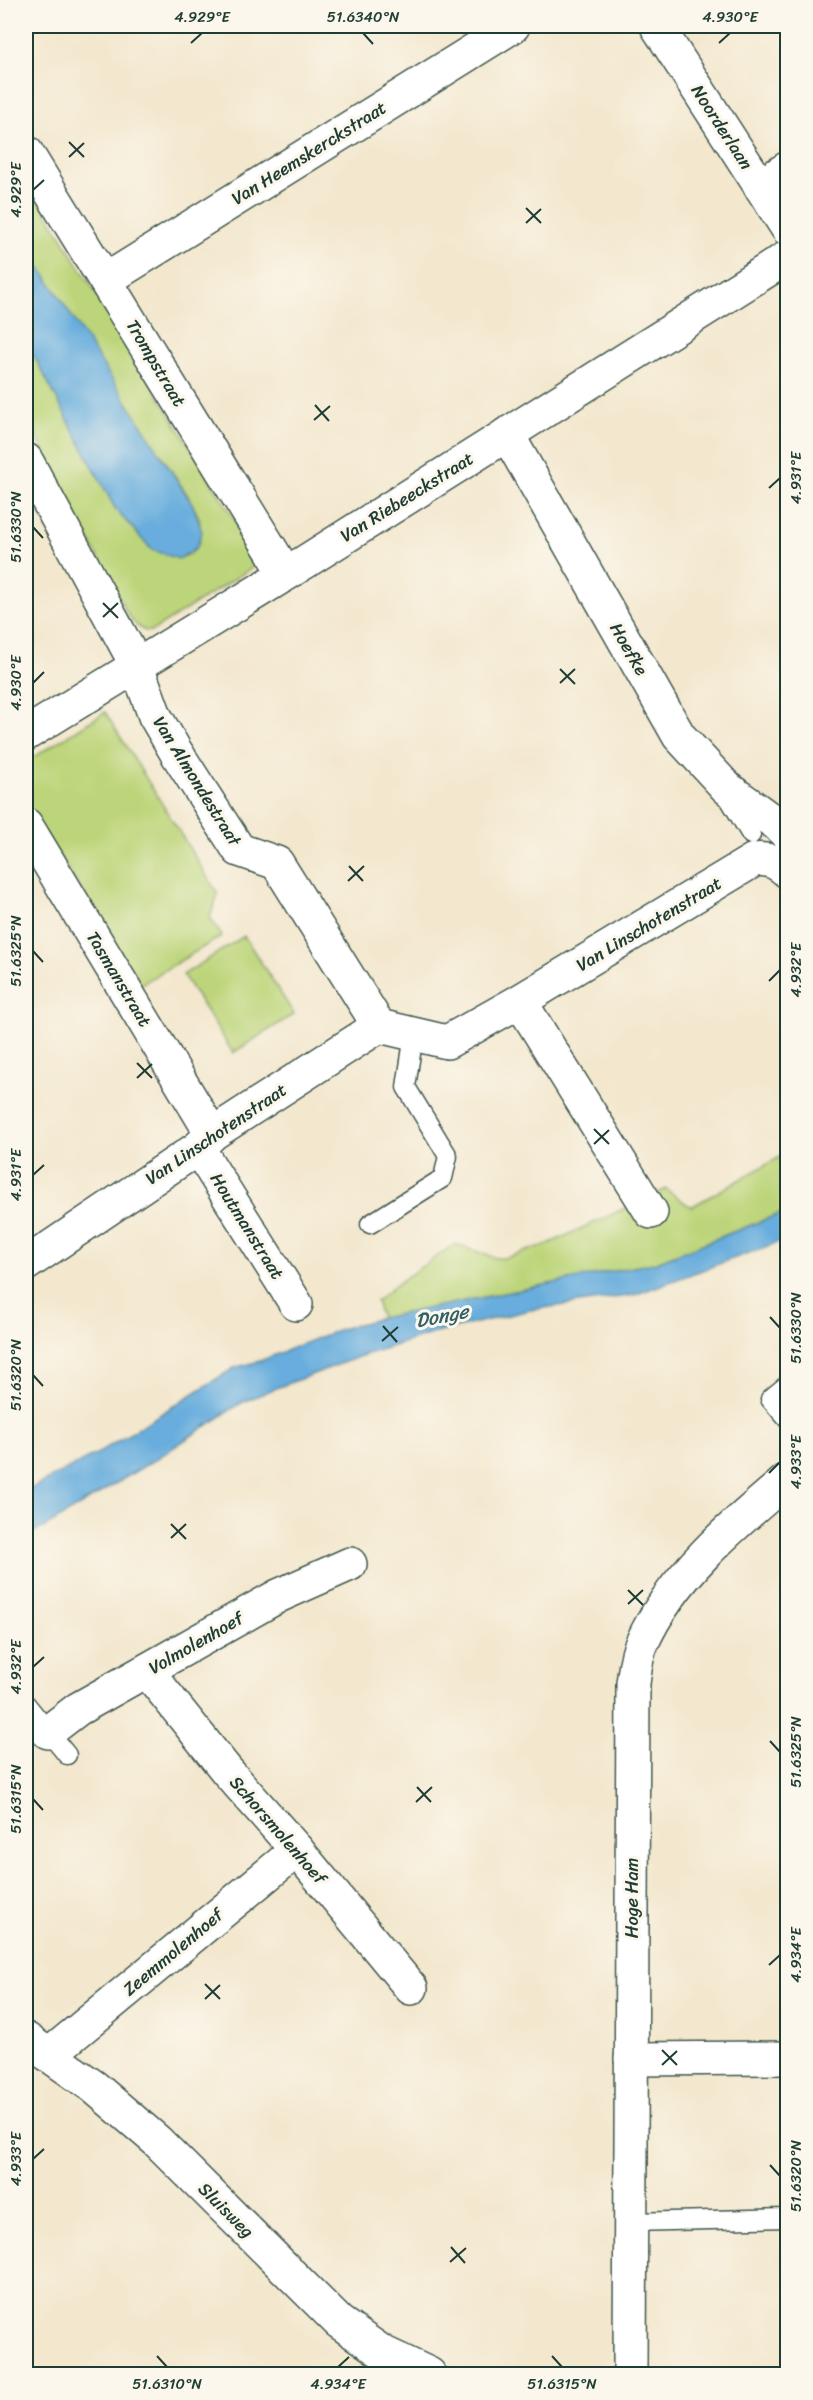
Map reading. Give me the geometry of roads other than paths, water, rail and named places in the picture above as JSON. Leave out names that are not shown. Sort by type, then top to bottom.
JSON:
[{"type":"street","name":"Van Heemskerckstraat","points":[[106,280],[513,26]]},
{"type":"street","name":"Noorderlaan","points":[[657,26],[788,229]]},
{"type":"street","name":"Trompstraat","points":[[26,152],[286,574]]},
{"type":"street","points":[[760,186],[788,168]]},
{"type":"street","name":"Van Riebeeckstraat","points":[[26,734],[136,664],[286,574],[788,257]]},
{"type":"street","name":"Hoefke","points":[[507,434],[679,736],[728,788],[788,835]]},
{"type":"street","name":"Van Almondestraat","points":[[26,460],[136,664],[154,716],[240,850],[277,863],[380,1026]]},
{"type":"street","name":"Tasmanstraat","points":[[26,825],[205,1141]]},
{"type":"street","name":"Van Linschotenstraat","points":[[26,1264],[205,1141],[380,1026],[447,1042],[520,1002],[754,860],[767,859],[781,865],[788,872]]},
{"type":"street","points":[[520,1002],[651,1212]]},
{"type":"street","name":"Houtmanstraat","points":[[205,1141],[296,1304]]},
{"type":"street","name":"Hoge Ham","points":[[630,2374],[633,1683],[641,1645],[662,1606],[697,1564],[752,1509],[788,1479]]},
{"type":"street","name":"Volmolenhoef","points":[[58,1743],[78,1709],[278,1596],[350,1564]]},
{"type":"street","name":"Schorsmolenhoef","points":[[147,1671],[227,1771],[297,1850],[411,1988]]},
{"type":"street","name":"Zeemmolenhoef","points":[[37,2047],[297,1850]]},
{"type":"street","name":"Sluisweg","points":[[37,2047],[94,2087],[157,2141],[339,2322],[382,2352],[429,2374]]},
{"type":"street","points":[[631,2059],[788,2058]]},
{"type":"lane","points":[[728,788],[727,794],[752,834]]},
{"type":"lane","points":[[370,1224],[443,1178],[448,1156],[406,1087],[414,1034]]},
{"type":"lane","points":[[788,1384],[770,1399],[788,1420]]},
{"type":"lane","name":"Volmolenhoef","points":[[26,1704],[58,1743]]},
{"type":"lane","points":[[631,2222],[788,2218]]},
{"type":"water","points":[[26,245],[193,505],[202,532],[197,547],[179,559],[152,550],[116,510],[26,341]]},
{"type":"water","name":"Donge","points":[[787,1211],[787,1239],[634,1295],[530,1310],[431,1334],[361,1356],[271,1390],[241,1403],[45,1527],[26,1535],[26,1491],[100,1452],[234,1368],[260,1361],[340,1329],[381,1318],[654,1263]]}]
